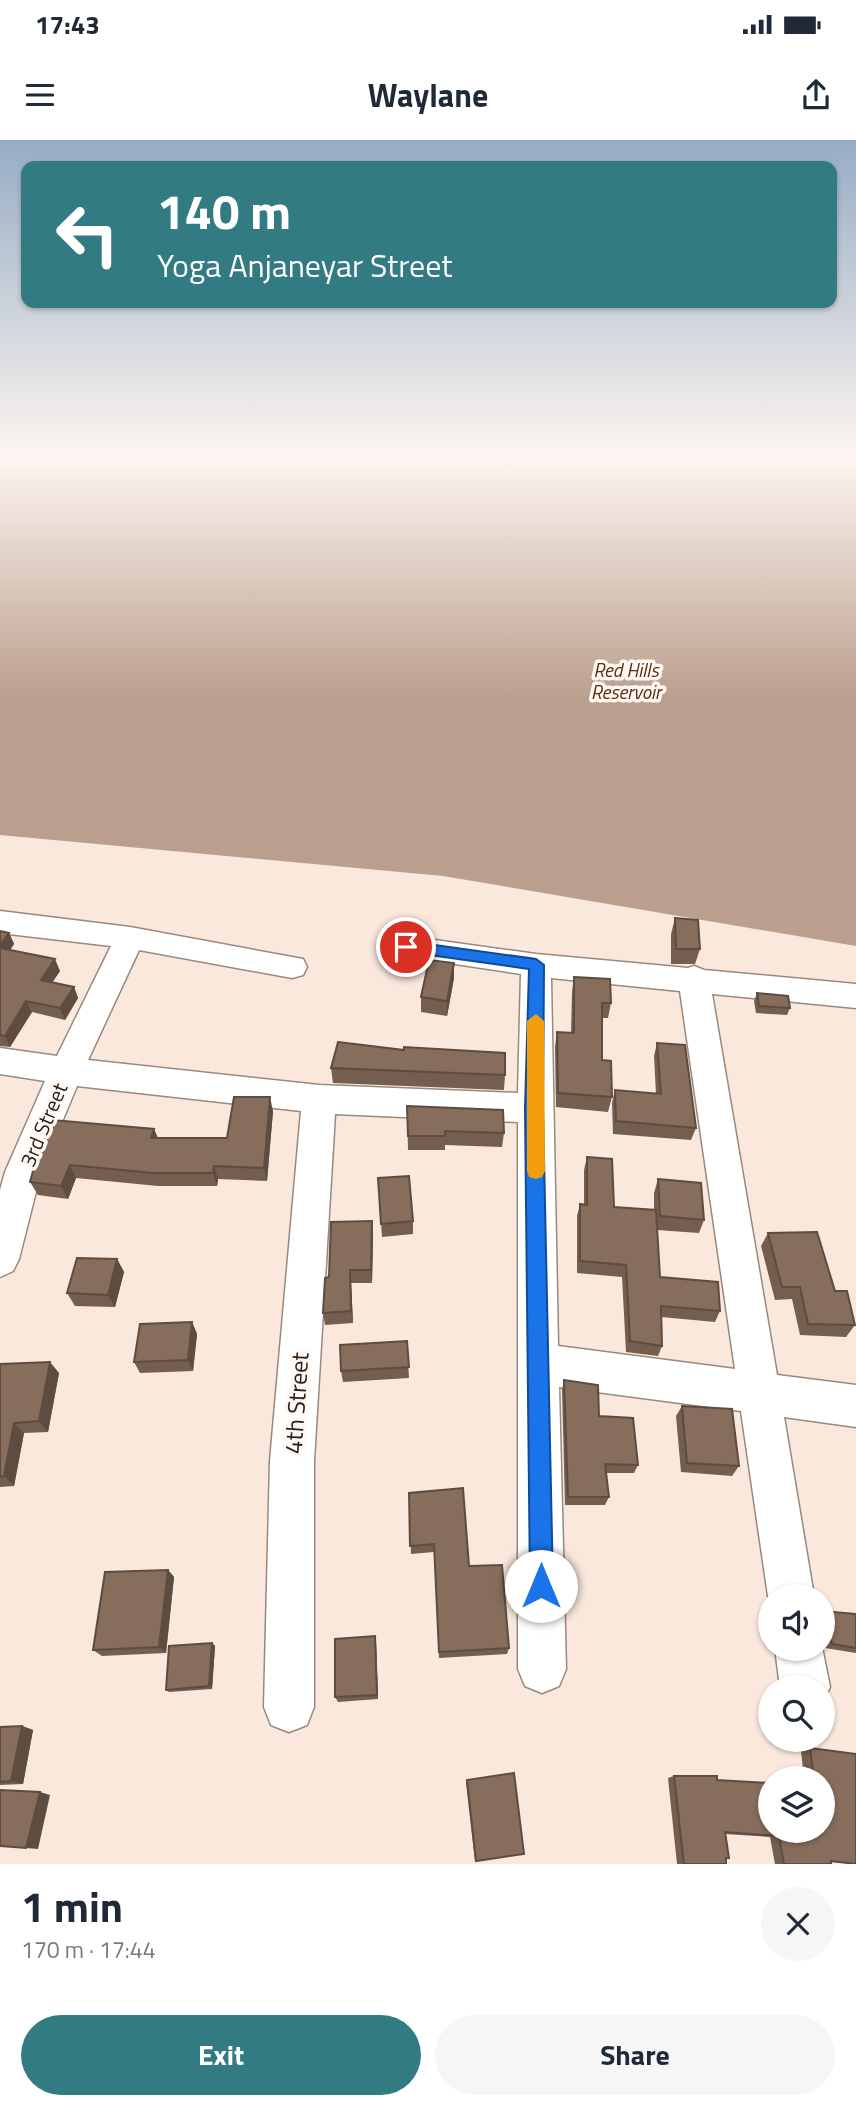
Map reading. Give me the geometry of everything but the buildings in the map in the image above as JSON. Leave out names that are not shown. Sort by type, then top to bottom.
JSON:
[{"type":"street","points":[[0,922],[130,938],[292,967]]},
{"type":"street","name":"3rd Street","points":[[0,1259],[11,1172],[66,1071],[130,938]]},
{"type":"street","points":[[406,947],[536,965],[694,978],[856,996]]},
{"type":"street","points":[[536,965],[534,1108],[540,1364],[542,1669]]},
{"type":"street","points":[[694,978],[789,1584]]},
{"type":"street","points":[[0,1061],[66,1071],[319,1099],[534,1108]]},
{"type":"street","name":"4th Street","points":[[289,1707],[292,1461],[319,1099]]},
{"type":"street","points":[[540,1364],[856,1406]]},
{"type":"water","name":"Red Hills Reservoir","points":[[0,537],[856,537],[856,946],[443,876],[0,835]]},
{"type":"slow traffic","points":[[536,1021],[536,1171]]},
{"type":"route","points":[[406,947],[536,965],[534,1108],[540,1364],[541,1586]]}]
